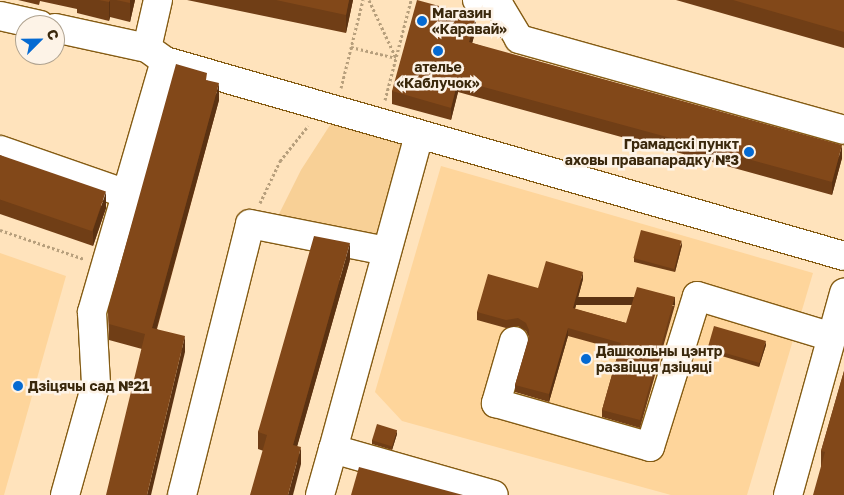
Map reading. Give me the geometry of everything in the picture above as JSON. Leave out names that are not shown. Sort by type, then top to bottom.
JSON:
[{"type":"lane","points":[[65,495],[96,384],[92,312],[126,194],[156,55],[158,0]]},
{"type":"lane","points":[[478,0],[500,7],[519,39],[844,130]]},
{"type":"lane","points":[[0,16],[15,19]]},
{"type":"lane","points":[[65,31],[156,55],[329,109],[844,256]]},
{"type":"lane","points":[[320,495],[419,134]]},
{"type":"lane","points":[[0,150],[126,194]]},
{"type":"lane","points":[[182,495],[250,224],[386,251]]},
{"type":"lane","points":[[788,495],[844,293]]},
{"type":"lane","points":[[514,341],[496,403],[650,446],[697,296],[832,337]]},
{"type":"lane","points":[[333,449],[494,495]]},
{"type":"path","points":[[250,224],[280,161],[329,109],[351,47],[364,0]]},
{"type":"path","points":[[369,0],[396,59]]},
{"type":"path","points":[[380,123],[411,0]]},
{"type":"path","points":[[351,47],[396,59]]},
{"type":"path","points":[[0,230],[105,266]]},
{"type":"shaded area","points":[[332,122],[403,142],[407,153],[382,243],[276,220],[301,170]]},
{"type":"shaded area","name":"Дашкольны цэнтр развіцця дзіцяці","points":[[441,166],[813,273],[747,495],[671,495],[402,421],[375,392]]},
{"type":"shaded area","name":"Дзіцячы сад №21","points":[[0,253],[66,276],[4,495],[0,495]]},
{"type":"building","points":[[116,0],[130,0],[130,3]]},
{"type":"building","points":[[276,0],[349,0],[346,15]]},
{"type":"building","points":[[417,0],[476,16],[469,42],[842,145],[832,182],[458,80],[451,108],[392,91]]},
{"type":"building","points":[[733,0],[844,0],[844,32]]},
{"type":"building","points":[[176,64],[207,73],[206,80],[219,83],[152,328],[185,336],[147,495],[106,495],[145,334],[109,324],[108,309]]},
{"type":"building","points":[[0,155],[106,191],[92,231],[0,199]]},
{"type":"building","points":[[641,230],[682,241],[674,269],[633,258]]},
{"type":"building","points":[[314,236],[350,243],[293,445],[301,447],[288,495],[250,495],[267,435],[258,432]]},
{"type":"building","points":[[546,261],[583,272],[573,308],[626,323],[637,287],[675,297],[640,420],[602,410],[621,343],[568,328],[549,394],[515,385],[529,338],[529,330],[526,323],[518,318],[506,320],[477,312],[488,274],[538,288]]},
{"type":"building","points":[[714,326],[766,341],[760,363],[708,348]]},
{"type":"building","points":[[844,371],[844,495],[813,495],[825,452],[821,451]]},
{"type":"building","points":[[377,424],[397,430],[392,446],[372,440]]},
{"type":"building","points":[[359,467],[463,495],[351,495]]},
{"type":"place","name":"Магазин «Каравай»","points":[[422,21]]},
{"type":"place","name":"ателье «Каблучок»","points":[[438,51]]},
{"type":"place","name":"Грамадскі пункт аховы правапарадку №3","points":[[749,152]]},
{"type":"place","name":"Дашкольны цэнтр развіцця дзіцяці","points":[[586,359]]},
{"type":"place","name":"Дзіцячы сад №21","points":[[18,386]]}]
